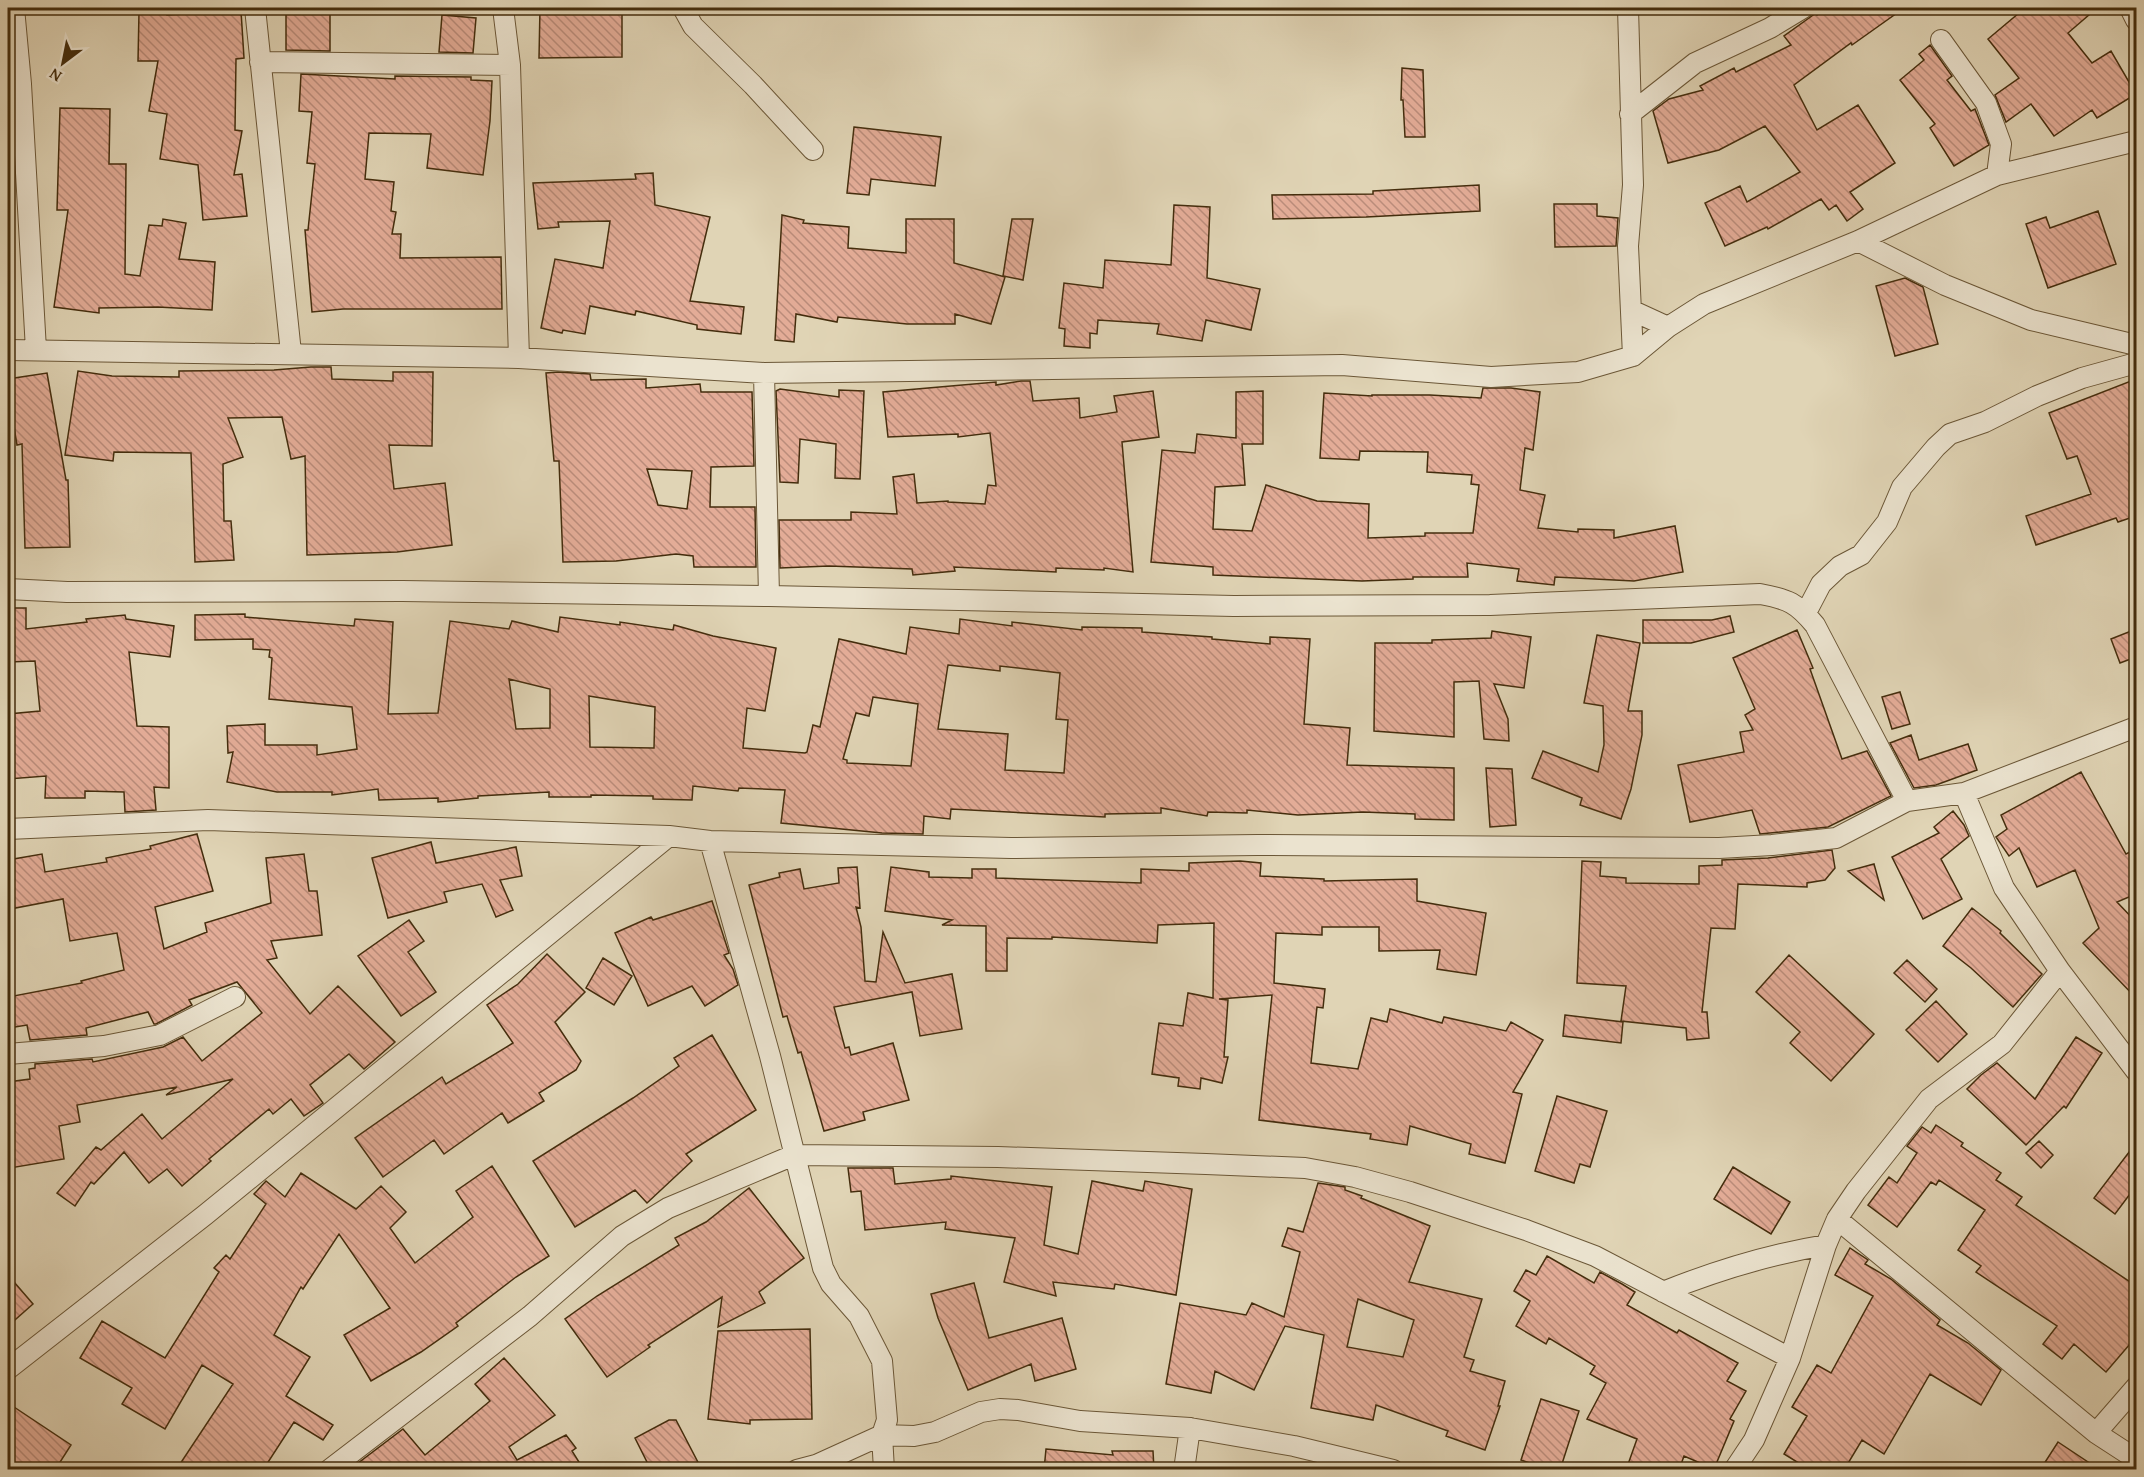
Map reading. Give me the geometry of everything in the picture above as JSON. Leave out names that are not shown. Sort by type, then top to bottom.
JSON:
[{"type":"street","points":[[14,8],[21,84],[36,350]]},
{"type":"street","points":[[255,8],[291,353]]},
{"type":"street","points":[[503,8],[510,65],[519,358]]},
{"type":"street","points":[[683,8],[693,26],[753,85],[813,150]]},
{"type":"street","points":[[1628,8],[1633,185],[1628,246],[1633,356]]},
{"type":"street","points":[[1630,114],[1695,63],[1770,28],[1803,8]]},
{"type":"street","points":[[2130,8],[2136,20]]},
{"type":"street","points":[[1941,40],[1986,103],[2001,144],[1998,175]]},
{"type":"street","points":[[260,62],[510,65]]},
{"type":"street","points":[[8,351],[291,353],[519,358],[764,373],[1342,365],[1491,377],[1578,372],[1633,356],[1668,327],[1704,304],[1858,241],[1998,175],[2136,141]]},
{"type":"street","points":[[1858,241],[1945,285],[2031,320],[2136,345]]},
{"type":"street","points":[[1631,310],[1668,327]]},
{"type":"street","points":[[1801,608],[1809,607],[1821,584],[1840,566],[1861,555],[1887,522],[1902,487],[1950,434],[1985,422],[2037,396],[2082,378],[2136,363]]},
{"type":"street","points":[[764,373],[769,596]]},
{"type":"street","points":[[8,589],[67,592],[402,591],[1257,606],[1490,605],[1760,594],[1781,598],[1801,608],[1815,625],[1907,801]]},
{"type":"street","points":[[8,829],[208,820],[669,836],[710,841],[1011,848],[1268,845],[1719,848],[1836,838],[1907,801],[1964,793],[2136,727]]},
{"type":"street","points":[[1964,793],[2004,888],[2060,971],[2136,1071]]},
{"type":"street","points":[[8,1369],[205,1215],[669,836]]},
{"type":"street","points":[[710,841],[770,1056],[824,1268],[831,1284],[860,1316],[882,1361],[887,1420],[882,1435],[884,1470]]},
{"type":"street","points":[[1734,1470],[1754,1440],[1790,1358],[1826,1245],[1837,1219],[1856,1191],[1929,1099],[2002,1044],[2060,971]]},
{"type":"street","points":[[8,1054],[104,1046],[160,1035],[235,997]]},
{"type":"street","points":[[329,1470],[530,1316],[622,1236],[668,1208],[794,1155],[998,1157],[1305,1168],[1355,1177],[1410,1192],[1526,1230],[1596,1256],[1790,1358]]},
{"type":"street","points":[[1837,1219],[2096,1433],[2136,1459]]},
{"type":"street","points":[[1663,1292],[1703,1276],[1806,1248],[1826,1245]]},
{"type":"street","points":[[2096,1433],[2136,1387]]},
{"type":"street","points":[[797,1470],[816,1466],[882,1435],[914,1436],[935,1432],[981,1412],[1000,1409],[1080,1420],[1190,1428],[1294,1446],[1393,1470]]},
{"type":"street","points":[[1184,1470],[1190,1428]]},
{"type":"building","points":[[286,8],[330,8],[330,51],[286,50]]},
{"type":"building","points":[[540,8],[585,8],[586,12],[622,11],[622,57],[539,58]]},
{"type":"building","points":[[1829,8],[1904,8],[1794,85],[1817,130],[1858,105],[1895,163],[1850,192],[1863,209],[1847,221],[1836,205],[1829,210],[1821,199],[1768,229],[1767,227],[1725,246],[1705,203],[1740,186],[1747,202],[1800,172],[1765,126],[1719,150],[1668,163],[1653,111],[1669,99],[1703,90],[1700,86],[1734,68],[1736,72],[1791,45],[1784,36],[1816,13],[1817,15]]},
{"type":"building","points":[[2025,8],[2097,8],[2068,33],[2092,63],[2111,51],[2136,94],[2097,118],[2092,110],[2054,136],[2031,104],[2006,122],[1995,95],[2019,78],[1988,39]]},
{"type":"building","points":[[241,11],[244,58],[236,59],[235,130],[242,131],[234,175],[242,174],[247,216],[203,220],[198,165],[160,159],[167,114],[149,111],[158,61],[138,61],[139,12],[167,13],[167,15]]},
{"type":"building","points":[[442,15],[476,18],[473,53],[439,52]]},
{"type":"building","points":[[1930,45],[1952,76],[1947,80],[1971,111],[1975,109],[1989,145],[1954,166],[1930,128],[1935,124],[1900,80],[1924,60],[1919,54]]},
{"type":"building","points":[[1402,68],[1423,70],[1425,137],[1405,137],[1403,100],[1401,100]]},
{"type":"building","points":[[301,74],[395,79],[395,76],[471,77],[471,80],[492,81],[490,121],[483,175],[427,168],[431,134],[369,133],[365,179],[394,182],[391,211],[396,212],[392,234],[401,234],[400,258],[501,257],[502,309],[343,309],[312,312],[305,230],[308,230],[315,164],[307,163],[312,112],[299,111]]},
{"type":"building","points":[[60,108],[110,109],[109,164],[126,164],[125,274],[140,276],[149,225],[162,226],[163,219],[186,223],[179,259],[215,262],[212,310],[158,307],[99,308],[99,313],[54,307],[68,210],[57,210]]},
{"type":"building","points":[[854,127],[941,137],[935,186],[871,179],[869,195],[847,193]]},
{"type":"building","points":[[653,173],[655,205],[710,217],[690,301],[744,307],[741,334],[697,329],[697,325],[636,311],[635,315],[590,306],[585,334],[563,330],[562,333],[541,328],[555,259],[603,268],[610,221],[558,222],[559,227],[538,229],[533,183],[636,179],[635,174]]},
{"type":"building","points":[[1479,185],[1480,211],[1273,219],[1272,195],[1373,194],[1373,191]]},
{"type":"building","points":[[1554,204],[1597,204],[1597,216],[1618,218],[1616,246],[1555,247]]},
{"type":"building","points":[[1174,205],[1210,207],[1207,278],[1260,289],[1251,330],[1206,320],[1202,341],[1157,334],[1159,324],[1098,320],[1097,334],[1090,333],[1090,348],[1064,346],[1065,329],[1059,328],[1064,283],[1103,288],[1105,260],[1171,265]]},
{"type":"building","points":[[2098,211],[2116,264],[2048,288],[2026,224],[2046,217],[2050,228]]},
{"type":"building","points":[[782,215],[804,220],[803,223],[849,227],[848,248],[906,253],[906,219],[954,219],[954,263],[1005,277],[991,324],[955,314],[955,324],[907,324],[838,317],[837,322],[796,314],[794,342],[775,340]]},
{"type":"building","points":[[1012,219],[1033,219],[1023,280],[1003,276]]},
{"type":"building","points":[[1905,278],[1923,287],[1938,344],[1895,356],[1876,286]]},
{"type":"building","points":[[331,367],[332,379],[393,381],[393,372],[433,372],[432,446],[389,445],[394,489],[445,483],[452,545],[397,552],[307,555],[305,456],[291,459],[282,417],[228,418],[243,457],[223,464],[224,521],[231,521],[234,560],[195,562],[191,453],[114,452],[113,461],[65,455],[78,371],[112,376],[179,377],[179,371],[274,370]]},
{"type":"building","points":[[47,373],[66,480],[68,480],[70,547],[25,548],[22,444],[17,445],[8,379]]},
{"type":"building","points":[[546,373],[590,374],[591,380],[646,379],[646,388],[700,384],[701,392],[752,392],[754,466],[711,467],[710,507],[755,507],[756,567],[694,567],[693,556],[676,554],[616,561],[563,562],[559,461],[554,461]],"holes":[[[647,469],[692,471],[687,509],[658,505]]]},
{"type":"building","points":[[2136,379],[2136,516],[2118,522],[2116,518],[2036,545],[2026,516],[2091,494],[2077,456],[2067,459],[2049,413]]},
{"type":"building","points":[[1030,381],[1033,401],[1079,398],[1080,418],[1117,412],[1114,396],[1153,391],[1159,437],[1122,442],[1133,572],[1104,568],[1104,570],[1056,568],[1056,572],[954,567],[955,571],[913,575],[912,569],[829,566],[780,568],[779,520],[851,520],[851,512],[897,514],[893,477],[914,474],[917,503],[948,501],[985,504],[988,485],[996,486],[990,433],[958,437],[958,434],[888,437],[883,392],[996,382],[996,385]]},
{"type":"building","points":[[1483,388],[1511,388],[1540,392],[1533,450],[1525,448],[1520,490],[1545,495],[1538,528],[1578,532],[1578,529],[1614,530],[1614,538],[1675,526],[1683,572],[1634,581],[1555,577],[1554,585],[1517,581],[1519,569],[1467,563],[1468,577],[1413,577],[1413,579],[1362,581],[1213,575],[1213,567],[1151,562],[1162,450],[1195,453],[1197,434],[1236,438],[1236,392],[1263,391],[1263,444],[1242,444],[1245,485],[1215,487],[1213,529],[1252,531],[1266,485],[1317,501],[1369,504],[1368,538],[1425,536],[1425,533],[1473,533],[1479,485],[1471,484],[1472,475],[1427,472],[1428,452],[1360,451],[1359,460],[1320,458],[1324,393],[1481,398]]},
{"type":"building","points":[[780,389],[839,397],[839,390],[864,391],[860,479],[835,478],[836,444],[800,439],[798,483],[780,482],[776,391]]},
{"type":"building","points":[[8,608],[26,608],[26,629],[125,615],[126,619],[174,626],[170,657],[129,652],[137,726],[169,727],[169,788],[154,787],[156,810],[125,812],[124,792],[85,791],[85,798],[45,798],[46,776],[8,779],[8,714],[40,711],[35,661],[8,662]]},
{"type":"building","points":[[245,614],[245,617],[354,626],[355,619],[393,622],[388,714],[438,713],[450,621],[509,629],[512,621],[558,632],[560,617],[620,625],[620,622],[673,630],[674,625],[713,636],[776,648],[765,711],[747,708],[743,748],[805,753],[813,725],[820,727],[839,639],[906,654],[910,627],[959,634],[960,619],[1012,626],[1012,622],[1082,630],[1082,627],[1142,628],[1142,632],[1270,644],[1270,637],[1310,639],[1304,724],[1350,728],[1347,765],[1454,768],[1454,820],[1415,819],[1415,814],[1363,812],[1298,815],[1247,810],[1247,813],[1208,812],[1207,816],[1161,808],[1161,813],[1105,814],[1105,817],[951,809],[950,819],[924,816],[923,834],[882,833],[781,823],[785,790],[739,788],[738,791],[693,786],[692,800],[653,799],[653,796],[549,797],[549,792],[478,796],[478,798],[438,802],[438,798],[379,800],[378,789],[332,795],[332,792],[277,792],[227,782],[233,752],[228,753],[227,726],[265,724],[265,745],[317,745],[317,755],[357,749],[352,707],[269,699],[272,658],[269,657],[270,650],[253,649],[253,639],[195,640],[195,615]],"holes":[[[948,665],[1000,671],[1000,666],[1060,673],[1056,719],[1068,720],[1064,773],[1005,770],[1008,734],[938,729]],[[509,679],[550,689],[550,728],[516,729]],[[589,696],[655,707],[654,748],[590,747]],[[873,697],[918,704],[911,766],[847,763],[847,760],[843,759],[856,713],[869,716]]]},
{"type":"building","points":[[1730,616],[1734,632],[1691,643],[1643,643],[1643,620],[1712,620]]},
{"type":"building","points":[[2136,629],[2136,657],[2120,663],[2111,639]]},
{"type":"building","points":[[1797,630],[1813,668],[1810,669],[1842,759],[1867,751],[1891,796],[1828,827],[1760,834],[1752,810],[1690,822],[1678,765],[1744,752],[1740,732],[1753,730],[1745,715],[1755,709],[1733,658]]},
{"type":"building","points":[[1492,631],[1531,637],[1524,688],[1494,684],[1508,719],[1509,741],[1484,739],[1479,681],[1454,682],[1454,737],[1374,731],[1375,643],[1432,643],[1432,640],[1491,638]]},
{"type":"building","points":[[1597,635],[1640,643],[1628,711],[1642,711],[1642,735],[1631,789],[1621,819],[1580,805],[1582,798],[1532,778],[1543,751],[1598,772],[1604,745],[1603,706],[1584,703]]},
{"type":"building","points":[[1900,692],[1910,724],[1892,729],[1882,697]]},
{"type":"building","points":[[1911,735],[1919,760],[1968,744],[1977,770],[1936,785],[1914,788],[1890,743]]},
{"type":"building","points":[[1486,768],[1512,769],[1516,825],[1490,827]]},
{"type":"building","points":[[2081,772],[2126,854],[2136,849],[2136,894],[2117,902],[2136,922],[2136,998],[2083,943],[2099,928],[2075,870],[2037,887],[2019,848],[2009,856],[1996,837],[2007,829],[2001,815]]},
{"type":"building","points":[[1953,811],[1969,836],[1941,859],[1962,899],[1923,919],[1892,857],[1939,833],[1934,827]]},
{"type":"building","points":[[197,834],[213,891],[155,907],[164,949],[207,932],[205,923],[271,903],[266,858],[304,854],[309,891],[317,891],[322,935],[271,941],[277,958],[267,960],[310,1014],[338,986],[395,1042],[364,1069],[349,1054],[310,1085],[323,1103],[304,1116],[291,1099],[273,1114],[269,1109],[209,1159],[211,1161],[182,1186],[167,1169],[149,1183],[124,1152],[94,1184],[91,1182],[75,1206],[57,1193],[96,1147],[101,1150],[142,1114],[162,1139],[233,1079],[166,1095],[177,1087],[77,1105],[80,1122],[59,1126],[64,1159],[10,1168],[8,1082],[30,1079],[29,1069],[35,1068],[35,1064],[92,1059],[93,1062],[163,1047],[183,1037],[202,1061],[262,1013],[237,982],[189,1000],[192,1005],[156,1024],[148,1012],[86,1028],[87,1035],[30,1040],[27,1025],[8,1028],[8,997],[82,983],[81,981],[124,970],[117,933],[70,941],[63,899],[10,909],[8,860],[42,854],[45,872],[107,862],[106,858],[151,849],[150,846]]},
{"type":"building","points":[[431,842],[436,863],[516,847],[522,876],[500,880],[513,910],[496,917],[482,884],[444,892],[447,902],[388,918],[372,858]]},
{"type":"building","points":[[1832,850],[1835,868],[1825,880],[1807,883],[1807,887],[1738,884],[1735,929],[1711,928],[1702,1012],[1707,1012],[1709,1038],[1687,1040],[1686,1028],[1621,1021],[1626,986],[1577,983],[1582,861],[1601,862],[1600,876],[1626,878],[1626,883],[1699,884],[1699,866],[1722,865],[1722,860],[1768,858]]},
{"type":"building","points":[[1240,861],[1261,863],[1260,876],[1324,879],[1324,881],[1417,879],[1417,901],[1486,913],[1476,975],[1437,969],[1440,950],[1379,951],[1379,927],[1322,927],[1322,935],[1276,933],[1274,983],[1325,989],[1323,1008],[1317,1007],[1311,1063],[1358,1069],[1371,1018],[1387,1022],[1390,1009],[1442,1023],[1444,1017],[1506,1031],[1511,1022],[1543,1040],[1513,1092],[1522,1094],[1505,1163],[1469,1154],[1471,1144],[1410,1126],[1407,1145],[1370,1139],[1371,1134],[1259,1120],[1272,995],[1219,999],[1228,1000],[1224,1057],[1228,1057],[1222,1083],[1201,1078],[1200,1089],[1178,1086],[1179,1078],[1152,1074],[1159,1023],[1183,1026],[1188,993],[1213,998],[1214,923],[1158,925],[1157,943],[1052,937],[1052,939],[1007,938],[1007,971],[986,971],[986,926],[942,925],[952,920],[885,911],[891,867],[929,872],[929,877],[972,878],[972,869],[996,869],[996,878],[1141,883],[1141,869],[1189,871],[1189,863]]},
{"type":"building","points":[[1874,864],[1884,900],[1848,871]]},
{"type":"building","points":[[857,867],[860,908],[856,907],[861,927],[865,981],[876,982],[883,932],[905,983],[952,974],[962,1029],[920,1036],[912,992],[834,1007],[845,1048],[849,1047],[851,1055],[893,1043],[909,1100],[863,1112],[865,1120],[824,1131],[801,1052],[798,1053],[787,1016],[783,1017],[749,885],[780,877],[779,873],[800,869],[804,889],[839,883],[838,868]]},
{"type":"building","points":[[712,901],[729,953],[724,955],[733,969],[738,985],[705,1006],[692,986],[648,1006],[615,933],[651,917],[653,920]]},
{"type":"building","points":[[1972,908],[2001,931],[2000,933],[2042,974],[2013,1007],[1971,968],[1943,946]]},
{"type":"building","points":[[409,920],[424,941],[408,952],[436,992],[401,1016],[358,956]]},
{"type":"building","points":[[547,954],[585,992],[555,1022],[581,1061],[576,1070],[539,1093],[544,1101],[508,1123],[502,1113],[444,1154],[434,1140],[383,1177],[355,1138],[442,1077],[446,1084],[513,1043],[487,1005],[518,984]]},
{"type":"building","points":[[1789,955],[1874,1034],[1831,1081],[1790,1043],[1800,1032],[1756,992]]},
{"type":"building","points":[[603,958],[632,976],[614,1005],[586,988]]},
{"type":"building","points":[[1907,960],[1937,989],[1925,1002],[1894,973]]},
{"type":"building","points":[[1936,1001],[1967,1034],[1938,1062],[1906,1030]]},
{"type":"building","points":[[1565,1015],[1623,1022],[1621,1043],[1563,1036]]},
{"type":"building","points":[[712,1035],[756,1110],[686,1154],[692,1161],[647,1203],[635,1190],[575,1227],[533,1161],[679,1066],[674,1058]]},
{"type":"building","points":[[2076,1037],[2102,1053],[2066,1108],[2064,1106],[2026,1145],[1967,1089],[1997,1063],[2035,1099]]},
{"type":"building","points":[[1557,1096],[1607,1111],[1590,1167],[1580,1164],[1574,1183],[1535,1171]]},
{"type":"building","points":[[1936,1125],[1963,1143],[1961,1146],[2001,1173],[1996,1180],[2022,1197],[2016,1205],[2136,1286],[2136,1337],[2106,1372],[2074,1344],[2062,1359],[2043,1344],[2057,1326],[1976,1272],[1981,1266],[1958,1250],[1985,1210],[1939,1180],[1936,1185],[1931,1182],[1897,1227],[1868,1205],[1889,1177],[1897,1183],[1917,1153],[1907,1146],[1922,1127],[1931,1133]]},
{"type":"building","points":[[2039,1141],[2053,1155],[2041,1168],[2026,1153]]},
{"type":"building","points":[[2136,1143],[2136,1186],[2115,1214],[2094,1198]]},
{"type":"building","points":[[492,1166],[549,1256],[516,1277],[456,1323],[458,1326],[421,1352],[371,1381],[344,1335],[390,1308],[339,1234],[303,1289],[301,1287],[274,1335],[310,1357],[286,1396],[333,1425],[323,1440],[294,1422],[263,1470],[176,1470],[233,1384],[202,1365],[165,1429],[122,1404],[132,1388],[80,1358],[102,1321],[165,1358],[219,1272],[214,1268],[226,1255],[230,1259],[266,1204],[254,1194],[266,1181],[285,1197],[301,1173],[356,1209],[381,1186],[406,1212],[390,1228],[415,1263],[473,1217],[456,1191]]},
{"type":"building","points":[[1733,1167],[1790,1202],[1771,1234],[1714,1199]]},
{"type":"building","points":[[848,1168],[893,1168],[895,1184],[951,1179],[951,1176],[1052,1187],[1044,1245],[1078,1254],[1092,1181],[1143,1191],[1145,1181],[1192,1189],[1176,1295],[1115,1284],[1114,1289],[1053,1282],[1056,1296],[1004,1282],[1015,1238],[945,1229],[946,1222],[865,1230],[861,1191],[851,1192]]},
{"type":"building","points":[[1318,1183],[1345,1187],[1345,1190],[1362,1196],[1361,1198],[1430,1226],[1409,1282],[1482,1299],[1464,1357],[1474,1360],[1470,1371],[1505,1381],[1498,1406],[1500,1406],[1485,1450],[1446,1436],[1448,1431],[1376,1405],[1373,1420],[1311,1408],[1324,1335],[1285,1326],[1254,1390],[1215,1371],[1211,1393],[1166,1384],[1180,1303],[1246,1315],[1252,1303],[1284,1317],[1300,1252],[1282,1246],[1288,1228],[1303,1232]],"holes":[[[1358,1299],[1414,1320],[1403,1357],[1347,1347]]]},
{"type":"building","points":[[749,1188],[804,1258],[759,1292],[765,1303],[718,1327],[722,1297],[648,1345],[650,1347],[607,1377],[565,1319],[597,1296],[679,1245],[675,1238],[706,1222]]},
{"type":"building","points":[[1850,1248],[1868,1260],[1865,1264],[1891,1279],[1940,1320],[1937,1325],[1968,1343],[2001,1370],[1981,1405],[1930,1374],[1884,1454],[1862,1440],[1844,1470],[1810,1470],[1784,1454],[1807,1416],[1792,1407],[1817,1365],[1831,1373],[1873,1296],[1835,1275]]},
{"type":"building","points":[[1547,1256],[1594,1283],[1600,1272],[1622,1284],[1635,1292],[1627,1305],[1677,1333],[1679,1330],[1738,1363],[1727,1381],[1746,1391],[1730,1419],[1734,1421],[1714,1469],[1684,1456],[1679,1470],[1626,1470],[1637,1439],[1587,1419],[1606,1383],[1590,1374],[1595,1366],[1549,1338],[1546,1344],[1516,1326],[1530,1301],[1514,1291],[1526,1270],[1536,1275]]},
{"type":"building","points":[[8,1275],[33,1304],[8,1326]]},
{"type":"building","points":[[974,1283],[989,1338],[1062,1318],[1076,1369],[1035,1381],[1031,1364],[968,1390],[938,1318],[931,1294]]},
{"type":"building","points":[[810,1329],[812,1419],[750,1420],[750,1424],[708,1419],[718,1331]]},
{"type":"building","points":[[504,1358],[555,1415],[509,1447],[517,1460],[566,1435],[576,1448],[572,1451],[584,1470],[349,1470],[403,1429],[425,1455],[490,1401],[475,1384]]},
{"type":"building","points":[[1541,1399],[1579,1411],[1560,1470],[1550,1470],[1521,1460]]},
{"type":"building","points":[[8,1403],[71,1445],[55,1470],[26,1470],[8,1457]]},
{"type":"building","points":[[669,1420],[676,1420],[702,1470],[651,1470],[635,1438]]},
{"type":"building","points":[[2058,1442],[2100,1470],[2040,1470]]},
{"type":"building","points":[[1046,1449],[1113,1455],[1112,1451],[1153,1451],[1154,1470],[1044,1470]]}]
